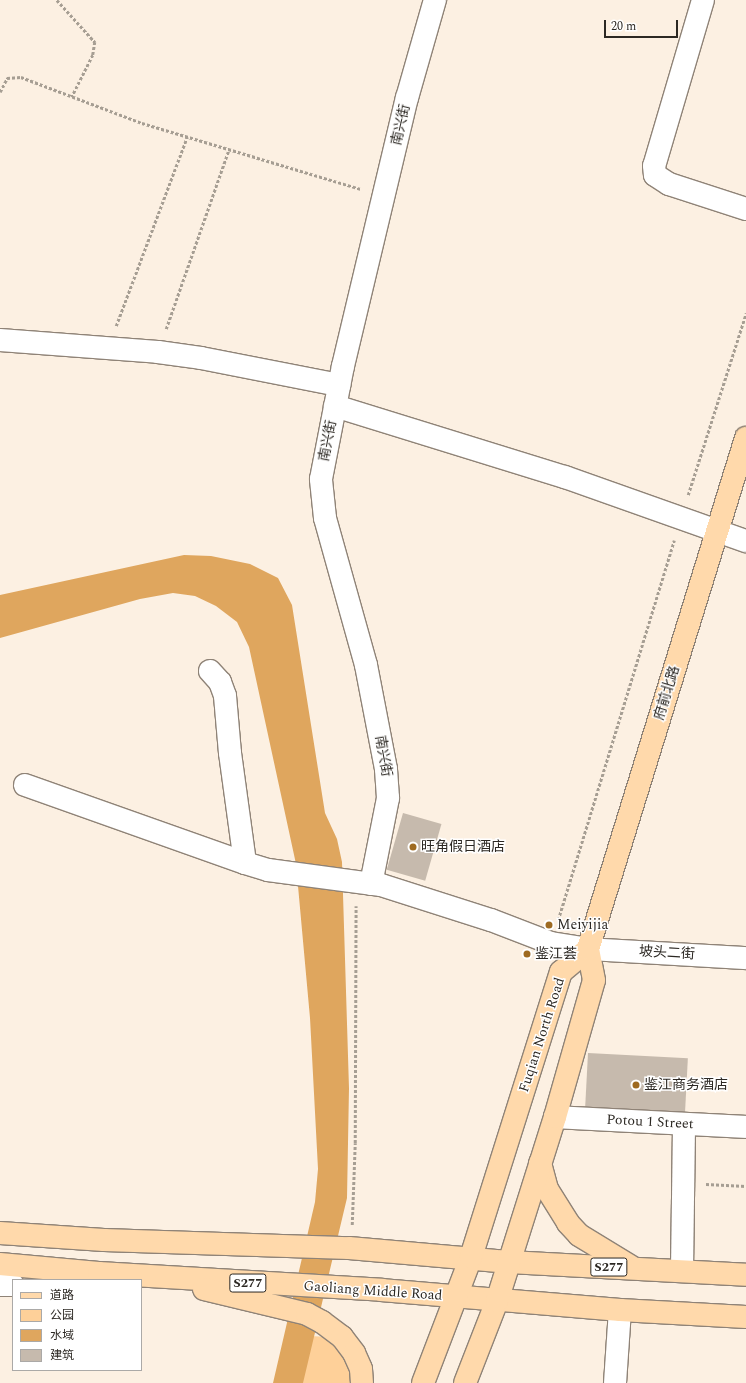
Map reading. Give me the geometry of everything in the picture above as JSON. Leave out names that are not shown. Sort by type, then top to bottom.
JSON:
[{"type":"main road","name":"府前北路","points":[[588,949],[746,438]]},
{"type":"main road","points":[[465,1383],[497,1301],[554,1117],[594,980],[588,949]]},
{"type":"main road","name":"Fuqian North Road","points":[[423,1383],[471,1257],[561,972],[588,949]]},
{"type":"main road","points":[[540,1163],[547,1189],[568,1223],[579,1235],[633,1268]]},
{"type":"main road","name":"S277","points":[[0,1233],[104,1240],[348,1248],[471,1257],[509,1262],[682,1270],[746,1275]]},
{"type":"main road","points":[[100,1273],[104,1240]]},
{"type":"main road","name":"Gaoliang Middle Road","points":[[0,1264],[100,1273],[455,1297],[620,1310],[746,1317]]},
{"type":"main road","points":[[160,1277],[244,1301],[307,1314],[322,1322],[342,1337],[354,1353],[361,1369],[362,1383]]},
{"type":"street","name":"南兴街","points":[[364,883],[386,814],[388,786],[366,665],[321,500],[321,480],[337,396],[384,196],[435,0]]},
{"type":"street","points":[[703,0],[656,159],[655,175],[669,184],[746,209]]},
{"type":"street","points":[[0,340],[158,352],[201,358],[337,396],[717,532],[746,541]]},
{"type":"street","points":[[210,671],[220,682],[225,696],[230,753],[245,863]]},
{"type":"street","name":"坡头二街","points":[[25,785],[268,870],[364,883],[491,920],[551,943],[588,949],[746,958]]},
{"type":"street","name":"Potou 1 Street","points":[[554,1117],[746,1127]]},
{"type":"street","points":[[682,1270],[684,1124]]},
{"type":"street","points":[[62,1279],[100,1273]]},
{"type":"street","points":[[0,1285],[12,1285]]},
{"type":"street","points":[[615,1383],[620,1310]]},
{"type":"path","points":[[57,0],[94,42],[93,55],[72,97]]},
{"type":"path","points":[[0,92],[7,78],[21,77],[72,97],[187,137],[384,196]]},
{"type":"path","points":[[107,349],[187,137]]},
{"type":"path","points":[[158,352],[229,149]]},
{"type":"path","points":[[551,943],[746,313]]},
{"type":"path","points":[[348,1248],[353,1218],[364,883]]},
{"type":"path","points":[[683,1182],[746,1186]]},
{"type":"green space","points":[[291,1335],[329,1337],[336,1341],[350,1370],[350,1383],[278,1383]]},
{"type":"water","points":[[184,555],[211,556],[250,564],[278,578],[292,605],[325,813],[337,839],[342,862],[349,1088],[347,1198],[303,1383],[273,1383],[315,1202],[318,1169],[310,1018],[296,864],[249,647],[237,622],[216,606],[195,596],[173,593],[140,599],[0,638],[0,595]]},
{"type":"building","name":"旺角假日酒店","points":[[403,813],[441,824],[425,881],[387,870]]},
{"type":"building","name":"鉴江商务酒店","points":[[588,1053],[688,1058],[685,1115],[585,1110]]},
{"type":"place","name":"旺角假日酒店","points":[[413,847]]},
{"type":"place","name":"Meiyijia","points":[[549,925]]},
{"type":"place","name":"鉴江荟","points":[[527,954]]},
{"type":"place","name":"鉴江商务酒店","points":[[636,1085]]}]
